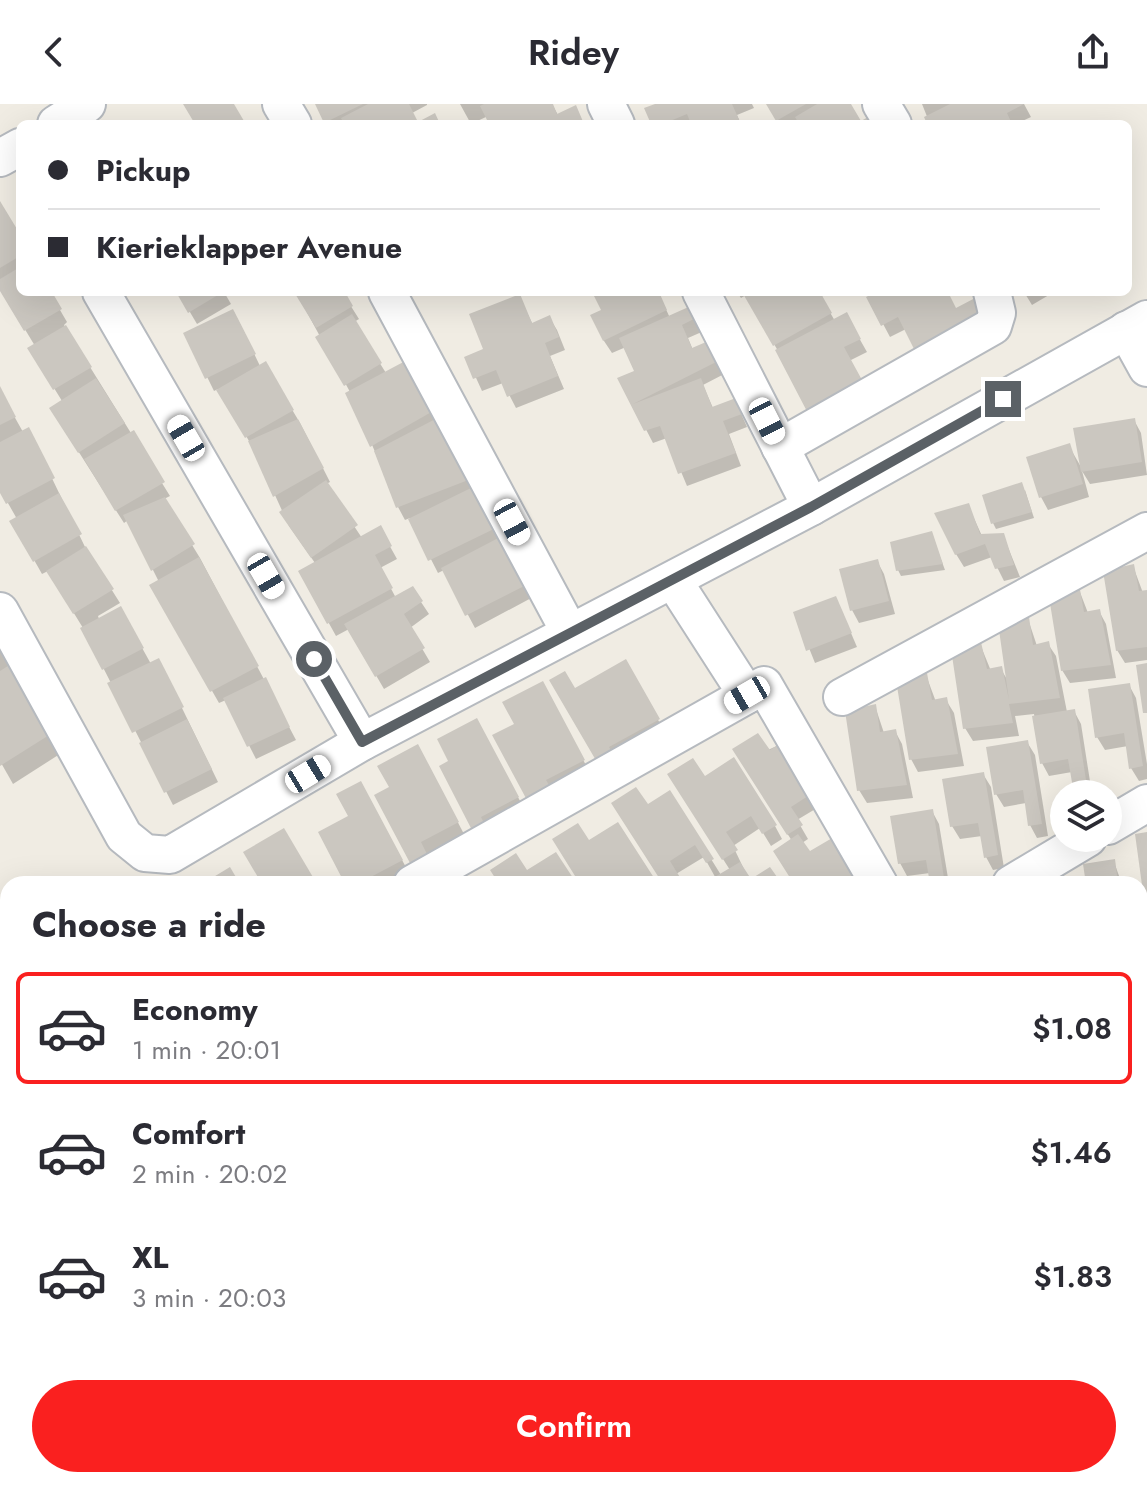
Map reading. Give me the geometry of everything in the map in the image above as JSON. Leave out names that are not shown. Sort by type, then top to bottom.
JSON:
[{"type":"street","points":[[62,120],[87,104]]},
{"type":"street","points":[[103,296],[362,742]]},
{"type":"street","points":[[389,296],[569,631]]},
{"type":"street","points":[[703,296],[811,507]]},
{"type":"street","points":[[780,447],[993,326],[997,313],[993,296]]},
{"type":"street","points":[[0,611],[124,836],[145,853],[162,856],[181,852],[362,742],[811,507],[1137,324],[1147,368]]},
{"type":"street","points":[[842,697],[1147,531]]},
{"type":"street","points":[[673,580],[747,695]]},
{"type":"street","points":[[426,876],[764,685],[874,876]]},
{"type":"street","points":[[1122,818],[1147,803]]},
{"type":"street","points":[[1024,876],[1065,852]]},
{"type":"building","points":[[183,104],[234,104],[243,120],[193,120]]},
{"type":"building","points":[[315,104],[363,104],[330,120],[323,120]]},
{"type":"building","points":[[368,104],[409,104],[417,120],[342,120]]},
{"type":"building","points":[[553,104],[557,114],[576,105],[582,120],[487,120],[480,106]]},
{"type":"building","points":[[655,104],[732,104],[739,120],[689,120],[687,114],[673,120],[649,120],[644,108]]},
{"type":"building","points":[[766,104],[806,104],[778,120]]},
{"type":"building","points":[[817,104],[851,104],[860,120],[797,120],[795,117]]},
{"type":"building","points":[[950,104],[1024,104],[1007,113],[1010,120],[925,120],[924,117]]},
{"type":"building","points":[[882,109],[889,120],[863,120]]},
{"type":"building","points":[[435,113],[438,120],[422,120]]},
{"type":"building","points":[[0,201],[16,227],[16,258],[0,268]]},
{"type":"building","points":[[16,269],[16,296],[54,296],[62,309],[24,331],[0,291],[0,279]]},
{"type":"building","points":[[178,296],[216,296],[188,313]]},
{"type":"building","points":[[296,296],[347,296],[353,306],[316,328]]},
{"type":"building","points":[[521,296],[532,323],[550,315],[559,337],[545,343],[558,376],[507,397],[496,370],[473,379],[464,357],[483,349],[469,314]]},
{"type":"building","points":[[594,296],[661,296],[667,310],[603,341],[590,315],[601,310]]},
{"type":"building","points":[[744,296],[822,296],[832,313],[773,346]]},
{"type":"building","points":[[950,296],[956,308],[977,297],[986,316],[920,361],[898,317],[881,326],[866,297]]},
{"type":"building","points":[[693,305],[698,317],[682,325],[692,348],[713,339],[722,359],[633,404],[701,378],[712,407],[736,398],[742,414],[723,421],[736,453],[678,474],[660,426],[644,431],[617,378],[634,371],[619,338]]},
{"type":"building","points":[[233,309],[256,354],[205,379],[183,333]]},
{"type":"building","points":[[847,312],[861,339],[844,347],[868,391],[812,421],[775,350]]},
{"type":"building","points":[[352,314],[382,363],[344,386],[315,337]]},
{"type":"building","points":[[66,325],[92,367],[53,390],[27,348]]},
{"type":"building","points":[[409,359],[442,406],[370,447],[345,393]]},
{"type":"building","points":[[266,361],[294,410],[245,438],[216,390]]},
{"type":"building","points":[[96,378],[125,423],[78,453],[49,408]]},
{"type":"building","points":[[0,386],[16,417],[0,425]]},
{"type":"building","points":[[445,414],[476,477],[396,508],[374,451]]},
{"type":"building","points":[[1135,418],[1142,462],[1081,472],[1073,428]]},
{"type":"building","points":[[298,419],[324,468],[273,497],[248,441]]},
{"type":"building","points":[[29,427],[55,478],[6,504],[0,493],[0,442]]},
{"type":"building","points":[[134,430],[165,482],[115,511],[84,459]]},
{"type":"building","points":[[1070,443],[1083,484],[1039,498],[1026,457]]},
{"type":"building","points":[[326,480],[358,525],[311,558],[279,512]]},
{"type":"building","points":[[1022,482],[1032,512],[991,524],[982,495]]},
{"type":"building","points":[[479,484],[500,526],[428,561],[408,519]]},
{"type":"building","points":[[59,493],[82,534],[33,562],[9,521]]},
{"type":"building","points":[[165,497],[195,544],[151,571],[123,515]]},
{"type":"building","points":[[969,503],[980,534],[1004,533],[1014,565],[995,569],[985,544],[955,555],[934,513]]},
{"type":"building","points":[[381,525],[392,546],[375,555],[393,588],[327,624],[298,571]]},
{"type":"building","points":[[932,531],[943,564],[896,571],[890,542]]},
{"type":"building","points":[[504,535],[530,583],[465,616],[441,568]]},
{"type":"building","points":[[86,546],[114,589],[73,614],[46,571]]},
{"type":"building","points":[[199,557],[259,666],[210,692],[149,585]]},
{"type":"building","points":[[878,559],[889,601],[850,611],[839,569]]},
{"type":"building","points":[[1134,564],[1139,591],[1147,590],[1147,647],[1116,651],[1103,571]]},
{"type":"building","points":[[1079,584],[1084,612],[1100,609],[1111,665],[1061,671],[1048,591]]},
{"type":"building","points":[[413,586],[423,601],[404,614],[425,648],[375,677],[344,624]]},
{"type":"building","points":[[836,596],[852,633],[806,651],[793,612]]},
{"type":"building","points":[[121,606],[144,648],[102,670],[80,628]]},
{"type":"building","points":[[1029,617],[1033,645],[1049,641],[1060,698],[1009,704],[1013,723],[963,729],[951,649],[981,642],[987,669],[1002,666],[1009,700],[998,623]]},
{"type":"building","points":[[159,658],[184,707],[132,733],[107,683]]},
{"type":"building","points":[[626,659],[660,719],[609,747],[616,759],[601,769],[549,680],[565,671],[575,688]]},
{"type":"building","points":[[14,662],[54,732],[0,766],[0,671]]},
{"type":"building","points":[[1147,663],[1147,713],[1143,713],[1136,665]]},
{"type":"building","points":[[927,673],[932,700],[947,697],[958,754],[909,760],[896,680]]},
{"type":"building","points":[[266,677],[290,727],[247,747],[223,698]]},
{"type":"building","points":[[543,681],[585,760],[546,780],[552,790],[528,802],[492,735],[514,724],[502,702]]},
{"type":"building","points":[[1130,683],[1143,766],[1129,769],[1124,733],[1095,738],[1088,689]]},
{"type":"building","points":[[876,704],[880,732],[896,729],[907,785],[857,791],[845,711]]},
{"type":"building","points":[[1075,709],[1086,780],[1072,780],[1068,759],[1040,764],[1032,716]]},
{"type":"building","points":[[477,718],[519,797],[481,817],[486,827],[474,834],[439,766],[448,761],[437,739]]},
{"type":"building","points":[[187,719],[212,769],[164,793],[139,743]]},
{"type":"building","points":[[758,733],[770,750],[784,741],[808,796],[791,807],[803,825],[787,835],[732,749]]},
{"type":"building","points":[[1028,740],[1042,824],[1028,826],[1023,790],[994,795],[986,747]]},
{"type":"building","points":[[418,744],[459,822],[421,842],[427,854],[410,863],[374,795],[389,787],[377,766]]},
{"type":"building","points":[[734,757],[777,825],[762,834],[751,816],[726,832],[738,850],[722,860],[667,774],[693,758],[705,776]]},
{"type":"building","points":[[984,772],[998,855],[984,858],[978,823],[950,827],[942,779]]},
{"type":"building","points":[[361,781],[403,860],[373,876],[341,876],[318,832],[348,816],[336,794]]},
{"type":"building","points":[[636,787],[648,804],[670,790],[714,859],[706,863],[695,845],[670,861],[679,876],[658,876],[611,803]]},
{"type":"building","points":[[933,809],[944,876],[929,876],[926,860],[898,864],[890,816]]},
{"type":"building","points":[[618,822],[653,876],[575,876],[552,839],[578,823],[589,840]]},
{"type":"building","points":[[284,828],[312,876],[257,876],[243,852]]},
{"type":"building","points":[[1147,832],[1147,876],[1141,876],[1135,834]]},
{"type":"building","points":[[798,834],[810,851],[839,834],[866,876],[789,876],[773,851]]},
{"type":"building","points":[[556,852],[572,876],[494,876],[490,870],[516,853],[527,870]]},
{"type":"building","points":[[1115,859],[1117,876],[1085,876],[1083,864]]},
{"type":"building","points":[[740,862],[749,876],[716,876]]},
{"type":"building","points":[[230,867],[235,876],[215,876]]},
{"type":"building","points":[[770,867],[776,876],[756,876]]},
{"type":"route","points":[[314,659],[362,742],[811,507],[1003,399]]}]
